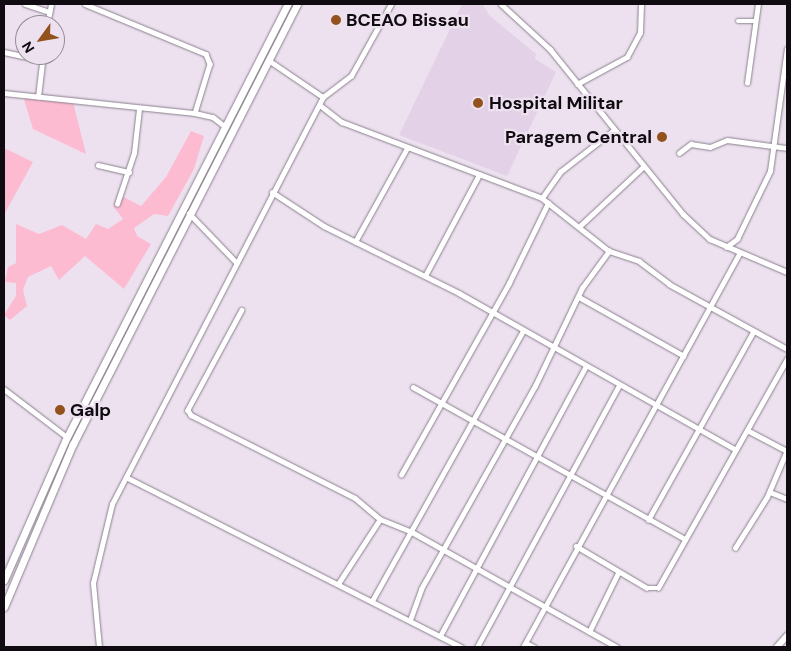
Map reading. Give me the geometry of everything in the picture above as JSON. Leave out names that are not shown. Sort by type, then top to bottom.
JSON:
[{"type":"main road","points":[[4,580],[67,437],[288,4]]},
{"type":"main road","points":[[4,607],[58,476],[189,212],[270,60],[297,4]]},
{"type":"street","points":[[24,4],[49,12]]},
{"type":"street","points":[[49,15],[51,4]]},
{"type":"street","points":[[85,4],[206,54],[210,64],[195,113]]},
{"type":"street","points":[[99,647],[94,570],[112,504],[323,96],[351,76],[391,4]]},
{"type":"street","points":[[500,4],[550,49],[643,167],[684,214],[726,248],[787,272]]},
{"type":"street","points":[[577,84],[627,58],[640,32],[641,4]]},
{"type":"street","points":[[747,83],[758,4]]},
{"type":"street","points":[[738,21],[756,21]]},
{"type":"street","points":[[726,248],[737,239],[762,192],[774,147],[787,49]]},
{"type":"street","points":[[270,60],[323,96]]},
{"type":"street","points":[[38,98],[42,65]]},
{"type":"street","points":[[4,93],[139,109],[195,113],[213,117],[226,127]]},
{"type":"street","points":[[320,105],[342,122],[542,198],[581,225],[609,251],[639,261],[708,307],[787,349]]},
{"type":"street","points":[[117,204],[128,172],[139,109]]},
{"type":"street","points":[[542,198],[560,172],[614,130]]},
{"type":"street","points":[[679,153],[691,144],[710,147],[727,140],[787,148]]},
{"type":"street","points":[[355,242],[407,148]]},
{"type":"street","points":[[98,165],[128,172]]},
{"type":"street","points":[[581,225],[643,167]]},
{"type":"street","points":[[424,276],[479,175]]},
{"type":"street","points":[[272,192],[355,242],[424,276],[492,313],[585,368],[736,450]]},
{"type":"street","points":[[401,475],[492,313],[548,203]]},
{"type":"street","points":[[189,212],[211,241],[237,263]]},
{"type":"street","points":[[410,620],[421,589],[443,553],[506,438],[554,349],[579,297],[609,251]]},
{"type":"street","points":[[534,647],[524,645],[576,546],[657,406],[708,307],[740,253]]},
{"type":"street","points":[[579,297],[684,356]]},
{"type":"street","points":[[242,310],[188,410],[191,415],[355,498],[380,519],[412,532],[443,553],[478,569],[616,647]]},
{"type":"street","points":[[372,601],[474,422],[523,331]]},
{"type":"street","points":[[648,520],[697,428],[753,332]]},
{"type":"street","points":[[576,546],[618,573],[656,590],[736,450],[749,431],[787,359]]},
{"type":"street","points":[[440,636],[540,459],[585,368]]},
{"type":"street","points":[[476,647],[619,386]]},
{"type":"street","points":[[413,388],[506,438],[604,496],[685,540]]},
{"type":"street","points":[[4,389],[67,437]]},
{"type":"street","points":[[735,548],[770,492],[787,450],[749,431]]},
{"type":"street","points":[[126,477],[461,647]]},
{"type":"street","points":[[770,492],[787,499]]},
{"type":"street","points":[[338,584],[380,519]]},
{"type":"street","points":[[589,632],[618,573]]},
{"type":"street","points":[[777,647],[787,636]]},
{"type":"shaded area","name":"Hospital Militar","points":[[462,4],[483,4],[489,15],[536,54],[535,59],[556,72],[507,176],[399,135]]},
{"type":"shaded area","points":[[23,96],[73,102],[86,154],[33,129]]},
{"type":"shaded area","points":[[191,131],[204,136],[194,169],[168,216],[154,214],[134,228],[137,236],[151,244],[124,289],[85,256],[59,280],[51,266],[28,277],[23,290],[27,306],[10,320],[4,315],[16,296],[16,283],[5,282],[8,267],[16,263],[16,224],[39,234],[62,225],[86,239],[96,224],[108,229],[123,219],[113,206],[118,194],[141,206],[166,177]]},
{"type":"shaded area","points":[[4,148],[33,162],[4,215]]},
{"type":"place","name":"BCEAO Bissau","points":[[336,20]]},
{"type":"place","name":"Hospital Militar","points":[[478,103]]},
{"type":"place","name":"Paragem Central","points":[[662,137]]},
{"type":"place","name":"Galp","points":[[60,410]]}]
